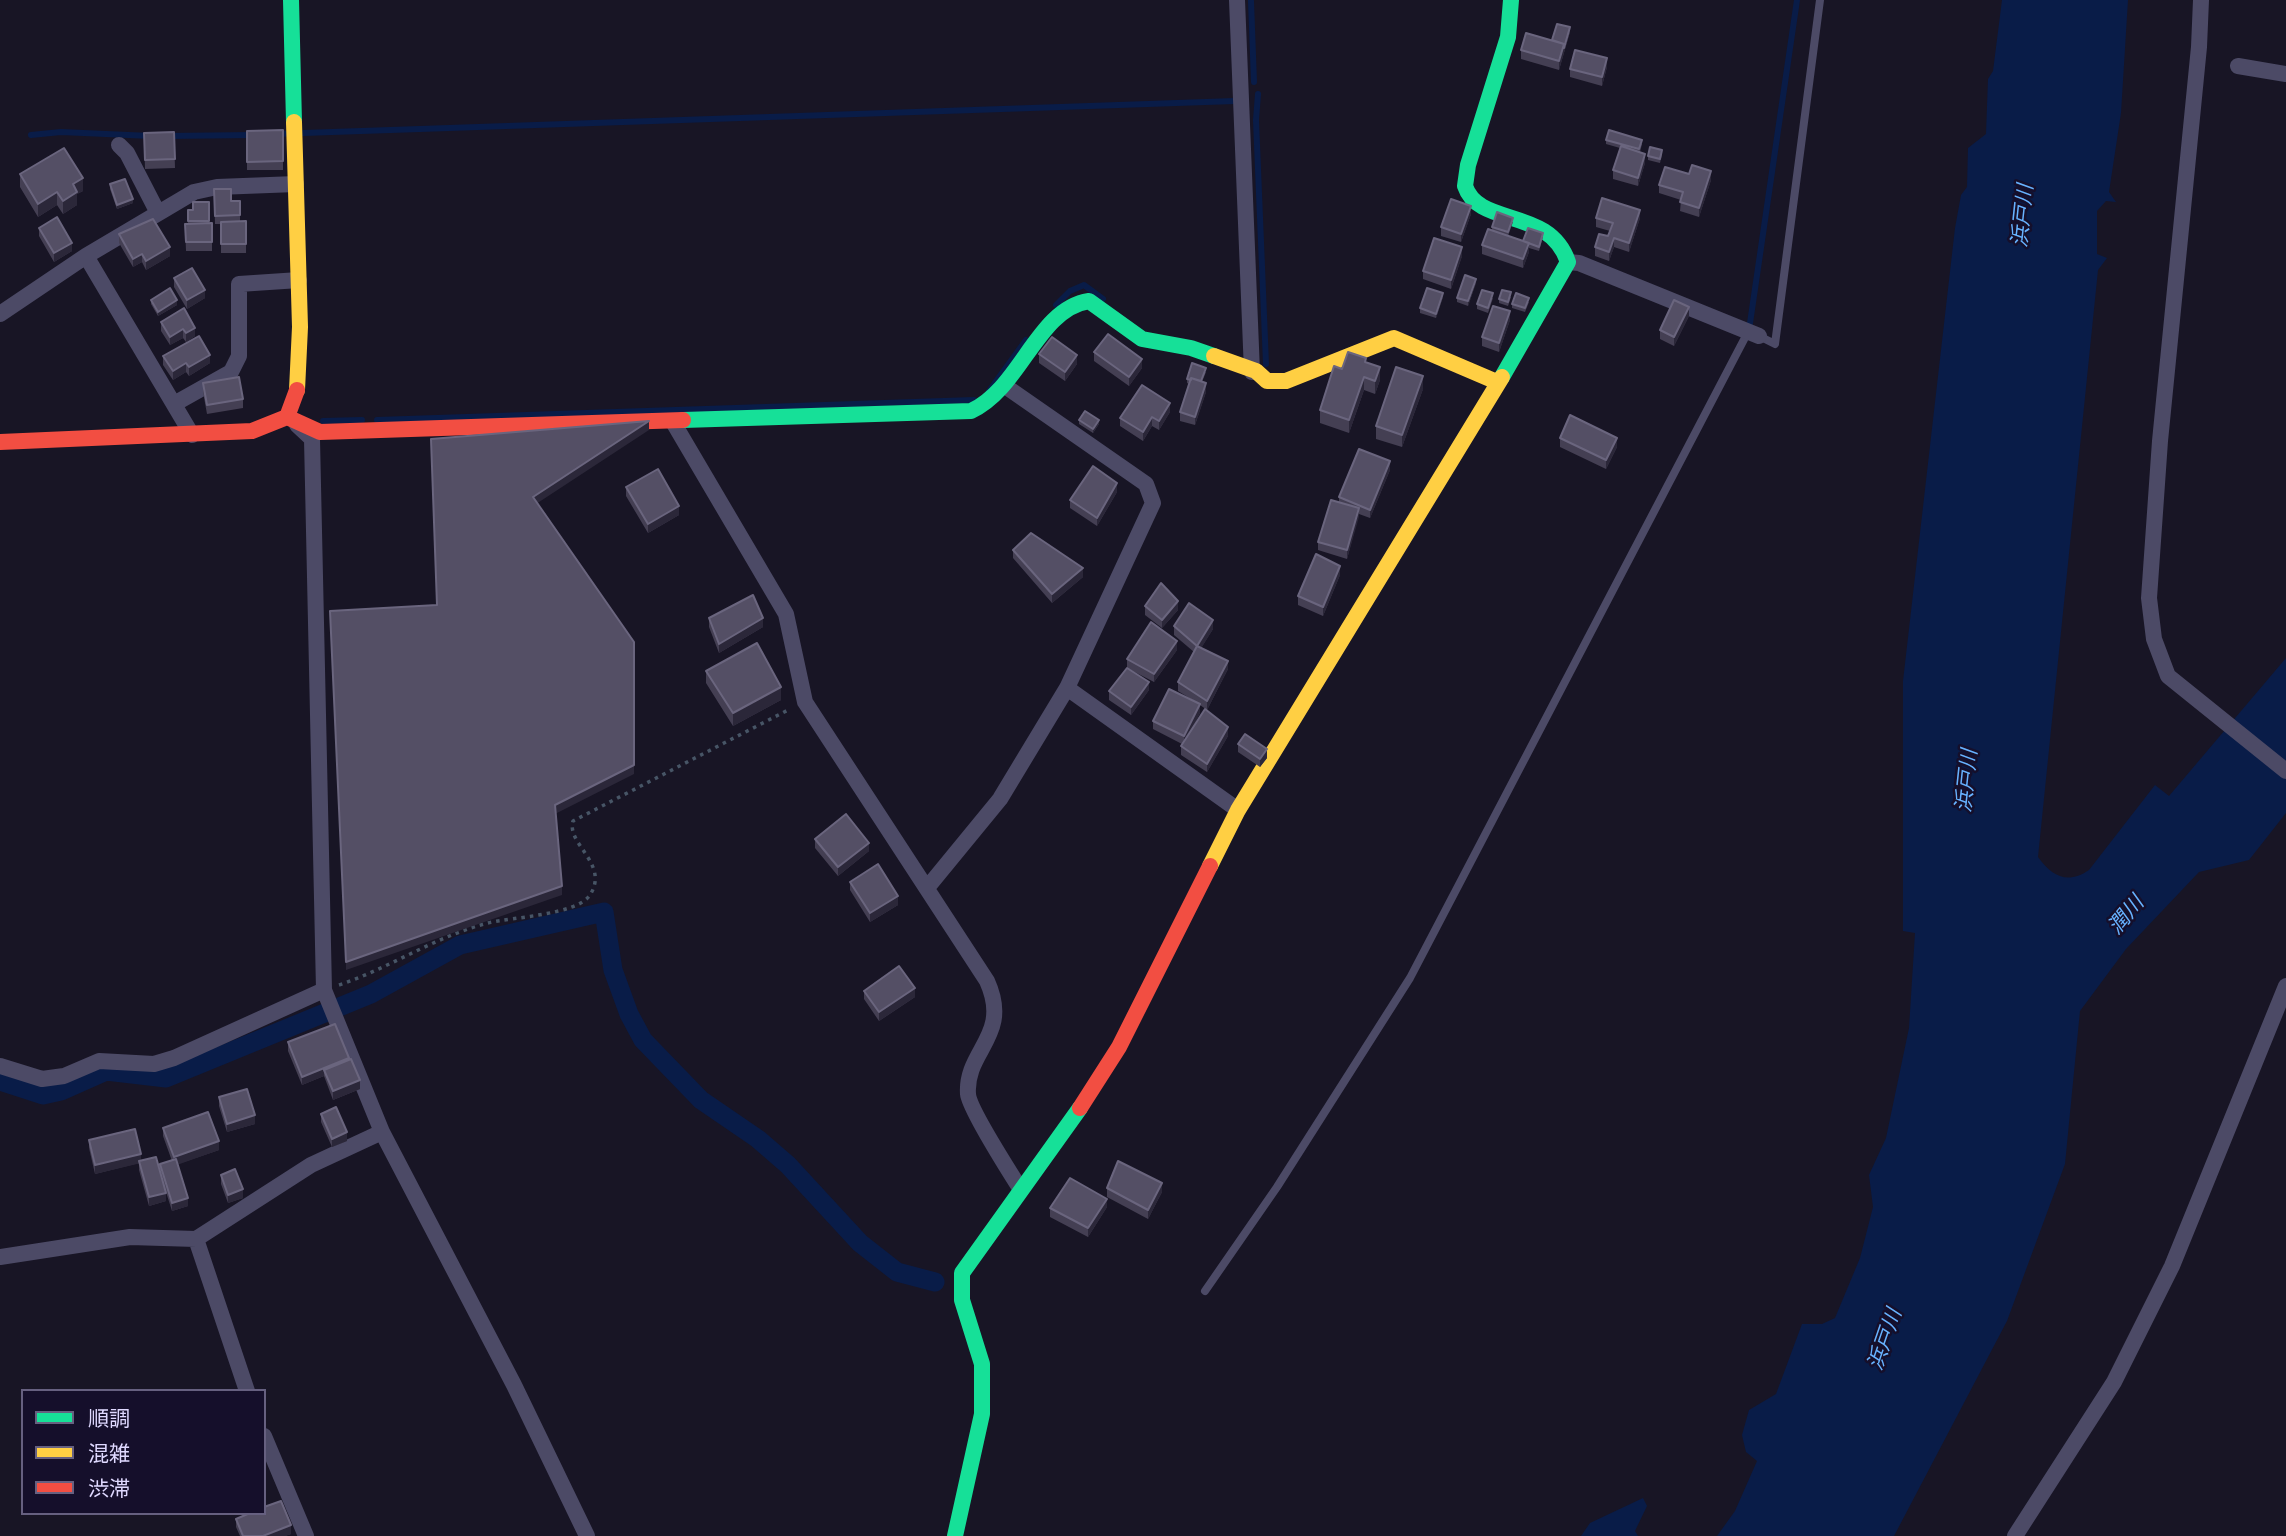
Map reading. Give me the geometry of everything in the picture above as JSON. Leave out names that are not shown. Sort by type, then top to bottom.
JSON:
[{"type":"street","points":[[287,417],[298,380],[299,280],[291,0]]},
{"type":"street","points":[[955,1536],[982,1414],[982,1364],[962,1300],[962,1273],[1059,1140],[1119,1047],[1238,810],[1568,262],[1567,250],[1553,234],[1478,202],[1467,192],[1466,170],[1508,37],[1511,0]]},
{"type":"street","points":[[2201,0],[2198,61],[2160,441],[2149,598],[2154,639],[2168,676],[2286,771]]},
{"type":"street","points":[[1239,1],[1252,372]]},
{"type":"street","points":[[2238,66],[2286,74]]},
{"type":"street","points":[[119,145],[127,153],[158,213]]},
{"type":"street","points":[[0,314],[86,256],[194,192],[217,187],[296,184]]},
{"type":"street","points":[[86,256],[192,435]]},
{"type":"street","points":[[1568,262],[1579,263],[1754,333]]},
{"type":"street","points":[[174,404],[231,372],[239,356],[239,284],[299,280]]},
{"type":"street","points":[[0,442],[252,431],[287,417],[320,432],[971,411],[981,409],[1006,386],[1064,309],[1081,299],[1089,301],[1142,339],[1191,348],[1252,372],[1256,371],[1267,381],[1286,380],[1394,338],[1497,382]]},
{"type":"street","points":[[927,888],[1000,799],[1067,688],[1153,503],[1151,491],[1146,484],[1006,386]]},
{"type":"street","points":[[287,417],[312,439],[326,996],[383,1132],[514,1385],[587,1536]]},
{"type":"street","points":[[673,422],[786,614],[805,702],[987,981],[996,1000],[995,1022],[971,1075],[968,1095],[1021,1190]]},
{"type":"street","points":[[1067,688],[1238,810]]},
{"type":"street","points":[[2015,1536],[2114,1382],[2172,1266],[2286,986]]},
{"type":"street","points":[[0,1066],[42,1079],[64,1076],[99,1061],[154,1064],[326,996]]},
{"type":"street","points":[[0,1257],[130,1237],[196,1239],[312,1165],[383,1132]]},
{"type":"street","points":[[196,1239],[246,1389]]},
{"type":"street","points":[[266,1441],[306,1536]]},
{"type":"lane","points":[[1205,1291],[1277,1186],[1410,978],[1754,333],[1775,345],[1820,0]]},
{"type":"path","points":[[326,996],[427,946],[486,923],[573,907],[590,896],[595,881],[593,864],[576,837],[573,821],[805,702]]},
{"type":"water","points":[[2002,0],[2128,0],[2121,113],[2109,192],[2116,202],[2106,201],[2097,211],[2097,254],[2107,258],[2098,270],[2038,857],[2060,876],[2074,877],[2089,870],[2155,785],[2169,796],[2286,658],[2286,813],[2249,860],[2199,872],[2126,949],[2080,1011],[2065,1164],[2007,1321],[1894,1536],[1717,1536],[1735,1511],[1757,1461],[1746,1452],[1742,1435],[1749,1410],[1776,1394],[1802,1324],[1822,1324],[1835,1318],[1860,1258],[1873,1207],[1869,1175],[1886,1138],[1909,1028],[1915,933],[1903,931],[1903,681],[1955,228],[1961,195],[1967,187],[1968,148],[1986,134],[1988,79],[1993,71]]},
{"type":"water","points":[[1643,1498],[1647,1506],[1635,1531],[1638,1536],[1581,1536],[1590,1523]]},
{"type":"building","points":[[1557,24],[1570,27],[1564,48],[1564,44],[1552,40]]},
{"type":"building","points":[[1526,33],[1564,44],[1559,61],[1521,50]]},
{"type":"building","points":[[1575,50],[1607,58],[1602,77],[1570,69]]},
{"type":"building","points":[[283,130],[283,161],[247,162],[247,131]]},
{"type":"building","points":[[1609,130],[1642,140],[1639,149],[1606,140]]},
{"type":"building","points":[[174,132],[175,159],[145,160],[144,133]]},
{"type":"building","points":[[1621,146],[1645,154],[1638,178],[1613,170]]},
{"type":"building","points":[[1650,147],[1662,150],[1660,159],[1648,156]]},
{"type":"building","points":[[64,148],[83,178],[73,184],[77,192],[63,201],[57,192],[38,204],[20,174]]},
{"type":"building","points":[[1692,165],[1711,171],[1699,208],[1680,202],[1683,192],[1659,185],[1665,167],[1689,174]]},
{"type":"building","points":[[125,179],[133,199],[117,205],[110,184]]},
{"type":"building","points":[[214,189],[231,189],[231,201],[240,201],[240,215],[215,216]]},
{"type":"building","points":[[1602,198],[1640,210],[1629,243],[1614,238],[1609,252],[1595,247],[1599,234],[1608,236],[1613,223],[1596,218]]},
{"type":"building","points":[[1451,199],[1471,206],[1461,234],[1441,227]]},
{"type":"building","points":[[193,202],[209,202],[209,221],[188,221],[188,210],[193,210]]},
{"type":"building","points":[[1497,212],[1513,218],[1508,232],[1492,227]]},
{"type":"building","points":[[57,217],[72,243],[54,253],[39,228]]},
{"type":"building","points":[[153,219],[170,247],[146,261],[142,254],[133,259],[119,234]]},
{"type":"building","points":[[246,221],[246,244],[221,244],[221,222]]},
{"type":"building","points":[[212,223],[212,242],[186,242],[185,224]]},
{"type":"building","points":[[1528,228],[1543,233],[1539,247],[1523,241]]},
{"type":"building","points":[[1488,229],[1529,243],[1523,259],[1482,245]]},
{"type":"building","points":[[1434,238],[1462,247],[1451,280],[1423,271]]},
{"type":"building","points":[[192,268],[205,290],[187,300],[174,278]]},
{"type":"building","points":[[1465,275],[1476,279],[1468,301],[1457,298]]},
{"type":"building","points":[[170,288],[177,300],[158,312],[151,300]]},
{"type":"building","points":[[1427,288],[1443,293],[1436,314],[1420,308]]},
{"type":"building","points":[[1482,290],[1493,293],[1488,308],[1477,304]]},
{"type":"building","points":[[1502,290],[1511,292],[1508,302],[1499,299]]},
{"type":"building","points":[[1516,293],[1529,298],[1525,308],[1512,304]]},
{"type":"building","points":[[1674,300],[1689,307],[1674,337],[1660,330]]},
{"type":"building","points":[[1493,306],[1510,311],[1499,343],[1482,337]]},
{"type":"building","points":[[184,308],[195,328],[186,333],[183,329],[170,337],[161,322]]},
{"type":"building","points":[[1108,334],[1142,359],[1129,377],[1094,352]]},
{"type":"building","points":[[199,336],[210,355],[189,367],[186,363],[173,371],[163,356]]},
{"type":"building","points":[[1052,337],[1077,355],[1065,372],[1039,354]]},
{"type":"building","points":[[1348,352],[1366,358],[1365,362],[1380,367],[1375,381],[1364,377],[1349,420],[1320,410],[1334,366],[1342,369]]},
{"type":"building","points":[[1192,363],[1206,368],[1201,381],[1187,379]]},
{"type":"building","points":[[1396,367],[1423,376],[1402,435],[1376,426]]},
{"type":"building","points":[[239,377],[243,399],[207,405],[203,383]]},
{"type":"building","points":[[1191,378],[1206,383],[1195,417],[1180,412]]},
{"type":"building","points":[[1142,385],[1170,403],[1159,421],[1152,417],[1143,432],[1120,418]]},
{"type":"building","points":[[1085,411],[1099,420],[1093,429],[1079,420]]},
{"type":"building","points":[[1570,415],[1617,438],[1606,460],[1560,438]]},
{"type":"building","points":[[649,421],[533,497],[634,642],[634,765],[555,805],[562,886],[346,962],[330,611],[437,605],[431,439]]},
{"type":"building","points":[[1359,449],[1390,461],[1370,510],[1339,497]]},
{"type":"building","points":[[1093,466],[1117,483],[1097,518],[1070,500]]},
{"type":"building","points":[[658,469],[679,506],[648,524],[626,487]]},
{"type":"building","points":[[1331,500],[1359,508],[1347,550],[1318,542]]},
{"type":"building","points":[[1031,533],[1083,568],[1052,594],[1013,550]]},
{"type":"building","points":[[1316,554],[1340,566],[1323,607],[1298,596]]},
{"type":"building","points":[[1161,583],[1178,601],[1162,620],[1145,606]]},
{"type":"building","points":[[753,595],[763,618],[719,644],[709,618]]},
{"type":"building","points":[[1189,603],[1213,620],[1197,646],[1174,626]]},
{"type":"building","points":[[1151,622],[1177,641],[1154,674],[1127,659]]},
{"type":"building","points":[[757,643],[781,687],[733,713],[706,671]]},
{"type":"building","points":[[1197,646],[1228,661],[1207,701],[1178,682]]},
{"type":"building","points":[[1127,668],[1149,682],[1131,707],[1109,691]]},
{"type":"building","points":[[1169,689],[1200,704],[1184,736],[1153,721]]},
{"type":"building","points":[[1205,709],[1228,727],[1207,764],[1181,746]]},
{"type":"building","points":[[1245,734],[1267,749],[1260,759],[1238,744]]},
{"type":"building","points":[[846,814],[869,843],[838,867],[815,839]]},
{"type":"building","points":[[878,864],[898,896],[870,913],[850,882]]},
{"type":"building","points":[[899,966],[915,988],[879,1012],[864,991]]},
{"type":"building","points":[[335,1024],[349,1058],[302,1077],[288,1042]]},
{"type":"building","points":[[351,1059],[360,1080],[333,1091],[324,1070]]},
{"type":"building","points":[[247,1089],[255,1115],[227,1124],[219,1097]]},
{"type":"building","points":[[336,1107],[347,1132],[332,1139],[321,1114]]},
{"type":"building","points":[[208,1112],[219,1141],[174,1157],[163,1128]]},
{"type":"building","points":[[135,1129],[141,1154],[95,1165],[89,1140]]},
{"type":"building","points":[[156,1157],[166,1193],[149,1197],[139,1161]]},
{"type":"building","points":[[176,1159],[188,1198],[172,1203],[160,1164]]},
{"type":"building","points":[[1118,1161],[1162,1183],[1148,1210],[1107,1188]]},
{"type":"building","points":[[235,1169],[243,1189],[228,1195],[221,1175]]},
{"type":"building","points":[[1070,1178],[1107,1199],[1088,1228],[1050,1208]]},
{"type":"building","points":[[281,1501],[291,1525],[263,1536],[243,1536],[236,1519],[245,1515],[266,1515],[266,1506]]},
{"type":"waterway","points":[[1749,330],[1797,0]]},
{"type":"waterway","points":[[1251,1],[1254,82]]},
{"type":"waterway","points":[[1258,94],[1256,120],[1266,364]]},
{"type":"waterway","points":[[274,134],[1235,101]]},
{"type":"waterway","points":[[31,135],[61,132],[151,136]]},
{"type":"waterway","points":[[166,136],[253,135]]},
{"type":"waterway","points":[[1056,305],[1070,291],[1084,285],[1103,299]]},
{"type":"waterway","points":[[989,391],[1026,340]]},
{"type":"waterway","points":[[377,420],[974,400]]},
{"type":"waterway","points":[[323,421],[362,420]]},
{"type":"waterway","points":[[0,1081],[43,1095],[61,1091],[106,1071],[166,1078],[371,994],[460,945],[604,912],[613,970],[629,1014],[643,1040],[701,1100],[758,1139],[788,1165],[860,1243],[897,1272],[935,1282]]},
{"type":"traffic: fast","points":[[291,0],[294,122]]},
{"type":"traffic: fast","points":[[1502,377],[1568,262],[1559,244],[1546,232],[1484,208],[1473,199],[1465,186],[1468,165],[1508,37],[1511,0]]},
{"type":"traffic: fast","points":[[683,420],[971,411],[988,400],[1003,385],[1056,318],[1071,307],[1089,301],[1142,339],[1191,348],[1214,356]]},
{"type":"traffic: fast","points":[[955,1536],[982,1414],[982,1364],[962,1300],[962,1273],[1080,1108]]},
{"type":"traffic: slow","points":[[294,122],[300,327],[297,390]]},
{"type":"traffic: slow","points":[[1214,356],[1256,371],[1267,381],[1286,381],[1394,338],[1497,382]]},
{"type":"traffic: slow","points":[[1210,866],[1238,810],[1502,377]]},
{"type":"traffic: jam","points":[[0,442],[252,431],[287,417],[297,390]]},
{"type":"traffic: jam","points":[[287,417],[320,432],[683,420]]},
{"type":"traffic: jam","points":[[1080,1108],[1119,1047],[1210,866]]},
{"type":"water label","name":"浜戸川","points":[[2024,216]]},
{"type":"water label","name":"浜戸川","points":[[1968,781]]},
{"type":"water label","name":"潤川","points":[[2127,916]]},
{"type":"water label","name":"浜戸川","points":[[1886,1340]]}]
